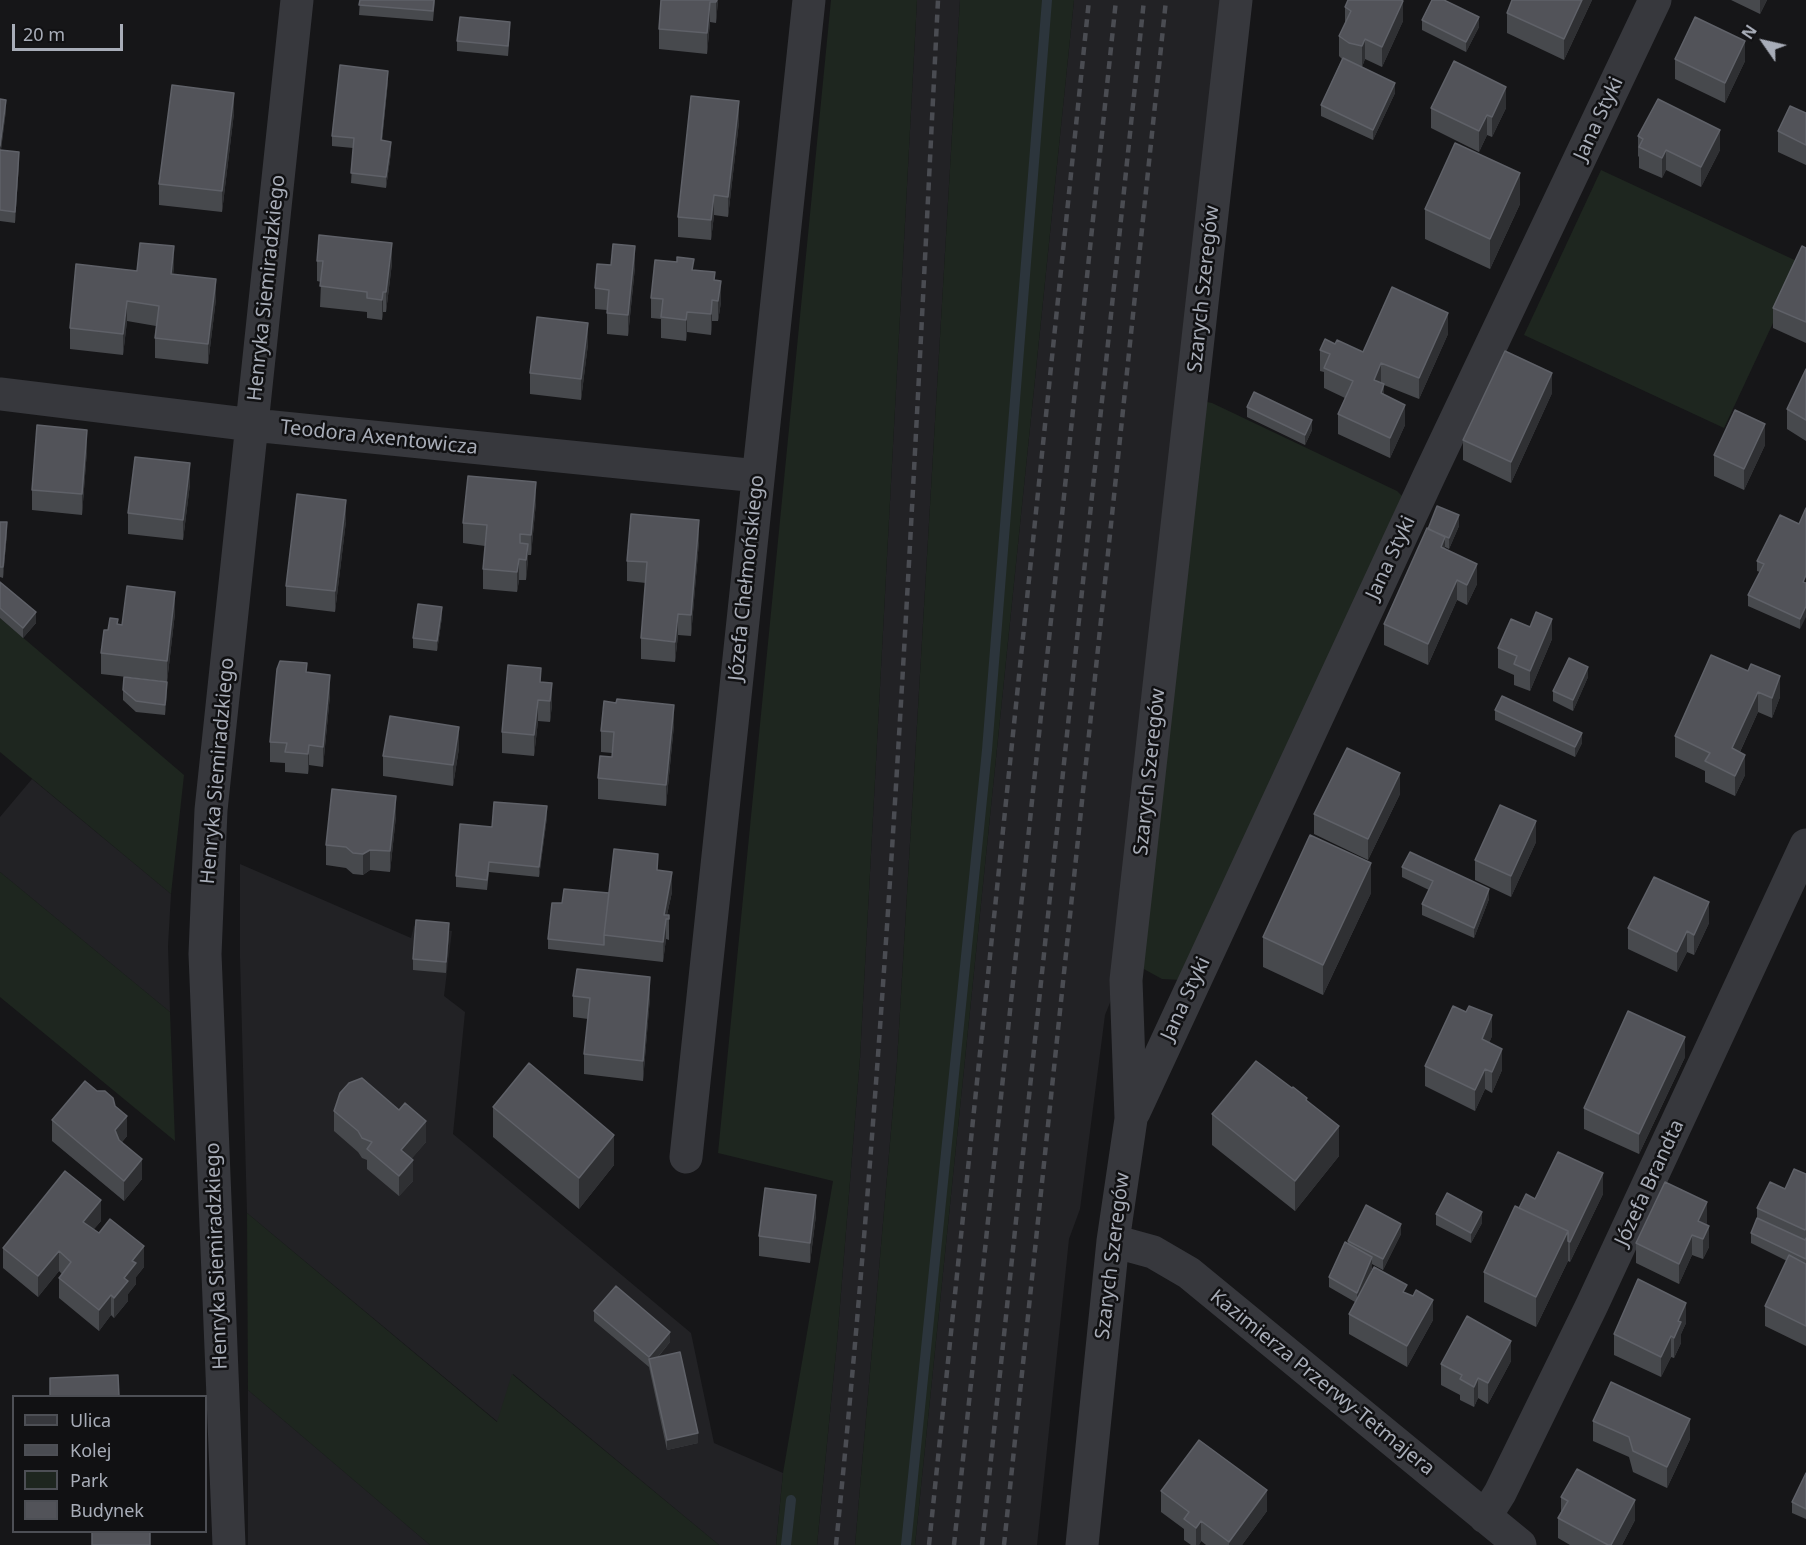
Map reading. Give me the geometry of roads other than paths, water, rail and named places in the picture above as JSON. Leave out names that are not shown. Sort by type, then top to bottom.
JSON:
[{"type":"street","name":"Henryka Siemiradzkiego","points":[[229,1545],[205,954],[211,810],[297,0]]},
{"type":"street","name":"Józefa Chełmońskiego","points":[[686,1157],[809,0]]},
{"type":"street","name":"Szarych Szeregów","points":[[1083,1544],[1113,1242],[1131,1119],[1126,980],[1236,0]]},
{"type":"street","name":"Jana Styki","points":[[1131,1119],[1429,476],[1655,0]]},
{"type":"street","name":"Teodora Axentowicza","points":[[0,394],[253,425],[758,476]]},
{"type":"street","name":"Józefa Brandta","points":[[1485,1517],[1500,1493],[1592,1305],[1806,845]]},
{"type":"street","name":"Kazimierza Przerwy-Tetmajera","points":[[1113,1242],[1153,1252],[1189,1273],[1520,1545]]},
{"type":"waterway","points":[[906,1545],[987,750],[1047,0]]},
{"type":"waterway","points":[[786,1545],[791,1500]]},
{"type":"railway","points":[[836,1545],[870,1159],[897,773],[938,0]]},
{"type":"railway","points":[[929,1545],[1089,0]]},
{"type":"railway","points":[[954,1545],[1116,0]]},
{"type":"railway","points":[[982,1545],[1144,0]]},
{"type":"railway","points":[[1004,1545],[1166,0]]}]
